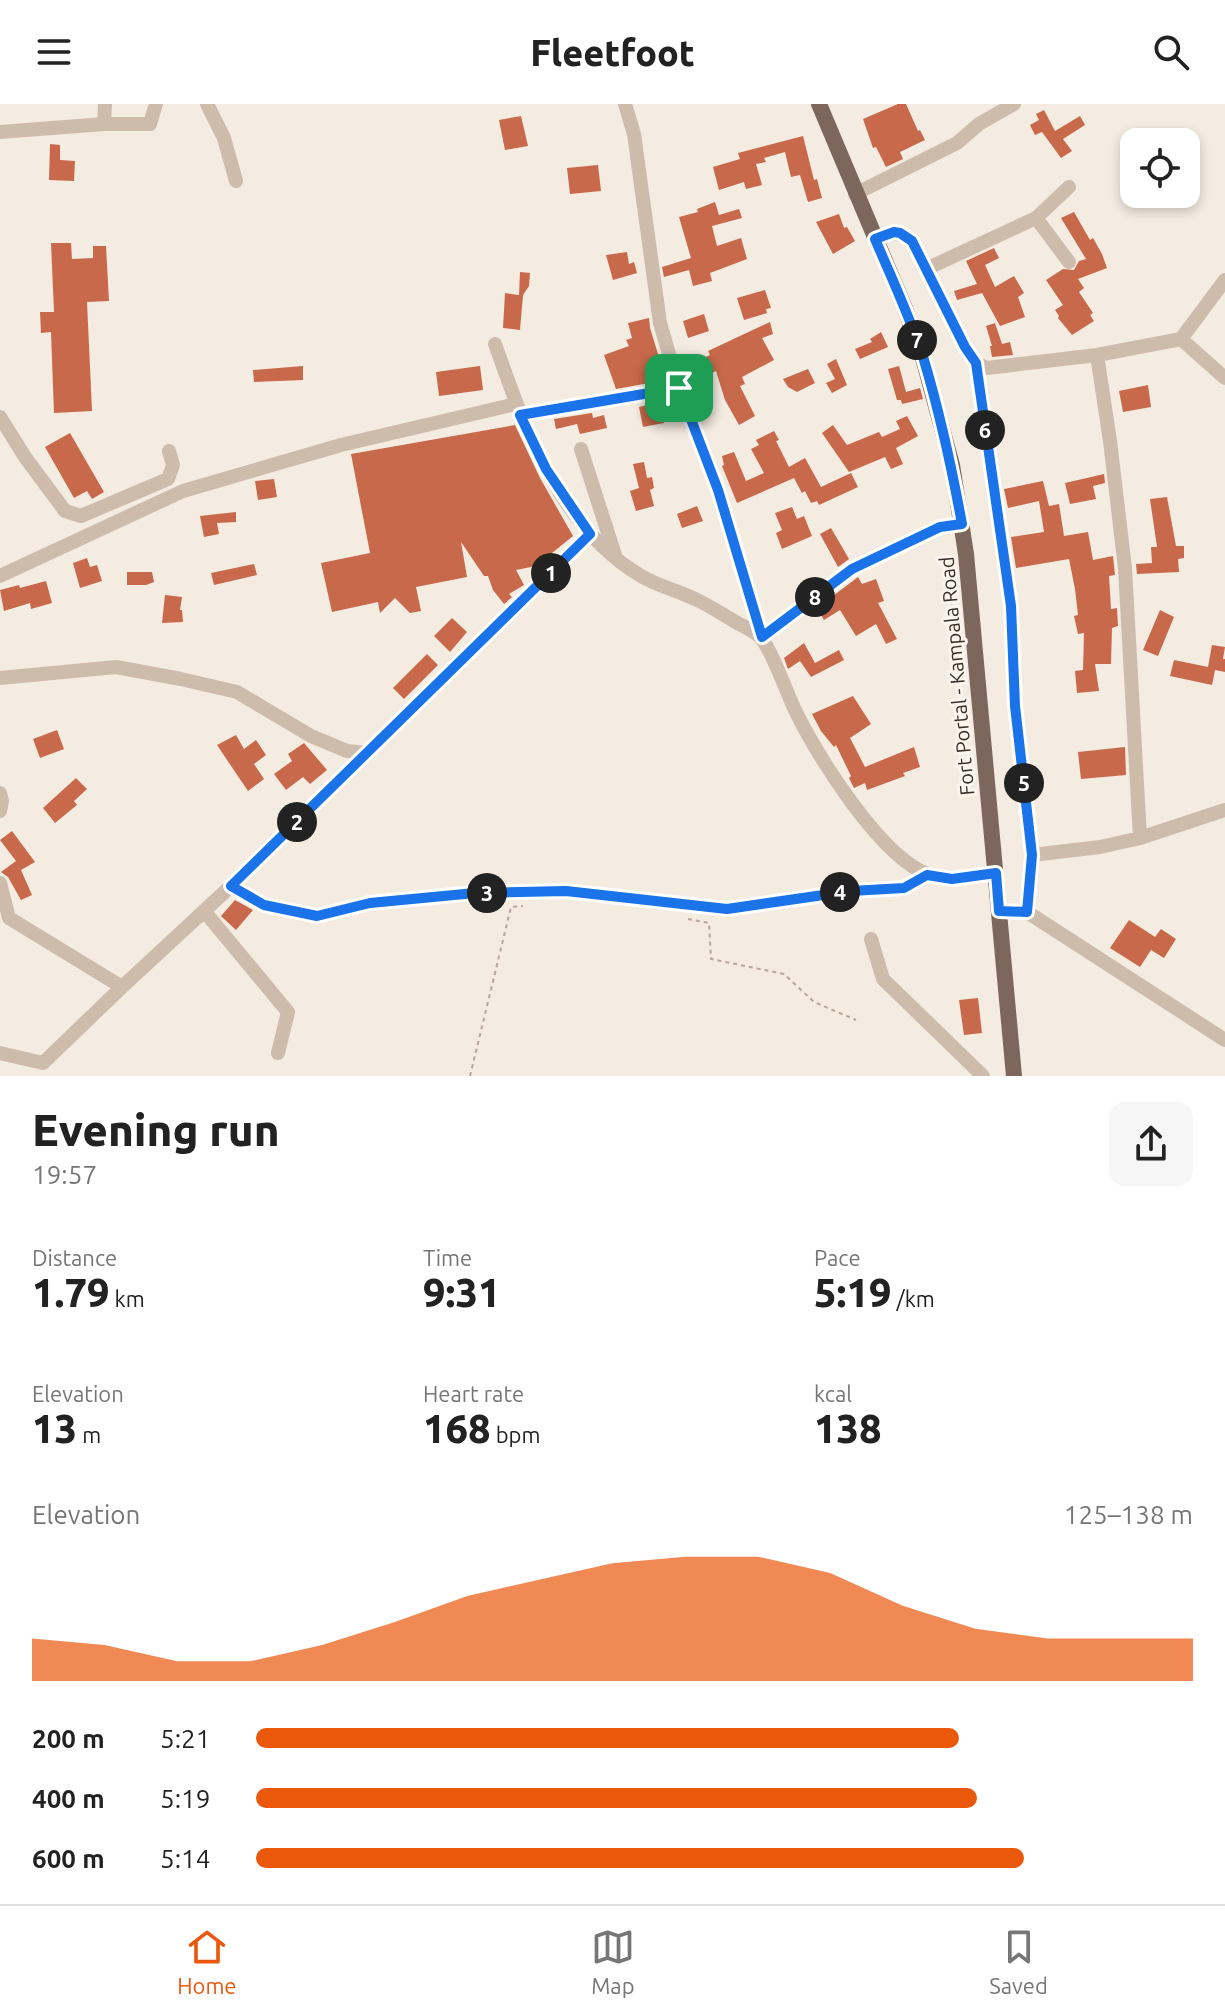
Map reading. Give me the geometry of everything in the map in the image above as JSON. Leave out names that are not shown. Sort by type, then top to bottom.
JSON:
[{"type":"main road","name":"Fort Portal - Kampala Road","points":[[819,104],[904,306],[923,358],[952,465],[962,524],[1014,1076]]},
{"type":"street","points":[[104,124],[105,104]]},
{"type":"street","points":[[0,132],[104,124],[150,124],[156,104]]},
{"type":"street","points":[[207,104],[224,138],[236,181]]},
{"type":"street","points":[[625,104],[636,149],[660,323],[679,388],[718,490],[762,637],[800,721],[830,770],[880,839],[910,865],[927,875],[952,879],[996,873]]},
{"type":"street","points":[[855,194],[957,143],[979,124],[1014,104]]},
{"type":"street","points":[[926,269],[1036,218],[1069,187]]},
{"type":"street","points":[[1036,218],[1069,262]]},
{"type":"street","points":[[875,239],[894,232],[912,241],[976,363],[1011,606],[1015,706],[1032,855],[1027,912]]},
{"type":"street","points":[[976,363],[987,368],[1097,355],[1181,339],[1225,280]]},
{"type":"street","points":[[1181,339],[1225,378]]},
{"type":"street","points":[[495,344],[518,410],[546,469],[590,534],[643,577],[697,600],[762,637]]},
{"type":"street","points":[[1097,355],[1125,568],[1140,838]]},
{"type":"street","points":[[0,576],[183,491],[341,445],[518,410],[679,388]]},
{"type":"street","points":[[0,417],[65,511],[81,516],[168,479],[173,465],[169,451]]},
{"type":"street","points":[[581,449],[616,558]]},
{"type":"street","points":[[762,637],[852,569],[940,527],[962,524]]},
{"type":"street","points":[[0,1053],[43,1063],[205,912],[590,534]]},
{"type":"street","points":[[0,678],[116,667],[181,679],[237,692],[311,736],[347,751],[366,753]]},
{"type":"street","points":[[0,793],[0,811]]},
{"type":"street","points":[[1032,855],[1100,847],[1140,838],[1225,810]]},
{"type":"street","points":[[231,886],[264,905],[317,916],[370,903],[475,893],[566,891],[727,909],[851,891],[904,888],[927,875]]},
{"type":"street","points":[[0,883],[9,918],[122,987]]},
{"type":"street","points":[[999,911],[1027,912],[1225,1040]]},
{"type":"street","points":[[205,912],[288,1012],[278,1053]]},
{"type":"street","points":[[871,939],[883,979],[983,1076]]},
{"type":"path","points":[[470,1076],[511,907],[524,906]]},
{"type":"path","points":[[680,917],[709,923],[711,959],[784,974],[814,1002],[856,1020]]},
{"type":"building","points":[[898,104],[906,104],[925,140],[900,152],[903,159],[886,167],[876,147],[873,148],[863,119]]},
{"type":"building","points":[[1044,110],[1055,131],[1080,116],[1085,125],[1063,139],[1072,151],[1061,158],[1042,132],[1035,135],[1030,125],[1039,120],[1036,114]]},
{"type":"building","points":[[521,116],[528,146],[505,150],[499,120]]},
{"type":"building","points":[[803,136],[822,198],[808,202],[800,175],[791,177],[785,152],[764,158],[766,162],[756,164],[762,185],[746,189],[744,182],[719,190],[713,167],[740,159],[738,153]]},
{"type":"building","points":[[50,144],[60,145],[60,160],[75,161],[74,181],[49,180]]},
{"type":"building","points":[[598,165],[601,191],[570,194],[567,168]]},
{"type":"building","points":[[715,202],[719,215],[739,209],[742,218],[712,226],[717,246],[741,238],[747,259],[710,273],[712,281],[693,286],[689,270],[664,277],[662,267],[691,258],[679,217],[698,212],[697,209]]},
{"type":"building","points":[[1074,212],[1090,240],[1093,238],[1107,268],[1078,279],[1084,288],[1079,292],[1093,313],[1090,315],[1094,321],[1072,335],[1058,318],[1055,310],[1063,305],[1046,280],[1063,269],[1074,270],[1079,261],[1086,259],[1061,218]]},
{"type":"building","points":[[839,214],[844,228],[847,227],[855,241],[833,254],[816,222]]},
{"type":"building","points":[[51,243],[71,243],[72,259],[93,258],[93,246],[106,246],[109,301],[87,302],[92,411],[54,413],[51,332],[41,333],[40,312],[54,312]]},
{"type":"building","points":[[994,248],[999,258],[985,265],[995,287],[1014,276],[1024,293],[1018,297],[1025,317],[1000,326],[982,293],[957,300],[954,291],[977,284],[966,261]]},
{"type":"building","points":[[627,252],[629,264],[634,262],[637,273],[613,280],[606,255]]},
{"type":"building","points":[[520,272],[530,273],[529,286],[523,295],[520,330],[503,328],[505,293],[519,295]]},
{"type":"building","points":[[765,290],[771,308],[766,309],[767,313],[744,320],[737,298]]},
{"type":"building","points":[[704,314],[709,331],[688,338],[683,321]]},
{"type":"building","points":[[649,318],[666,380],[616,389],[604,355],[629,346],[626,340],[632,338],[628,323]]},
{"type":"building","points":[[770,322],[773,334],[762,338],[774,360],[742,377],[745,384],[740,386],[755,416],[739,425],[725,400],[716,371],[690,383],[683,367],[710,355],[708,351]]},
{"type":"building","points":[[995,323],[1002,344],[1010,342],[1013,355],[992,357],[986,326]]},
{"type":"building","points":[[881,332],[888,347],[860,359],[855,349],[872,342],[870,339]]},
{"type":"building","points":[[836,359],[847,385],[832,393],[826,383],[835,379],[827,364]]},
{"type":"building","points":[[303,366],[303,380],[254,382],[253,370]]},
{"type":"building","points":[[480,366],[483,390],[439,396],[436,372]]},
{"type":"building","points":[[899,366],[906,392],[920,388],[923,399],[902,404],[901,400],[897,400],[888,369]]},
{"type":"building","points":[[808,369],[815,383],[797,392],[788,387],[783,379]]},
{"type":"building","points":[[1148,385],[1151,407],[1123,412],[1119,391]]},
{"type":"building","points":[[668,400],[670,414],[662,415],[664,423],[643,427],[639,407]]},
{"type":"building","points":[[592,413],[593,418],[604,415],[607,428],[580,434],[577,424],[556,429],[554,419]]},
{"type":"building","points":[[907,416],[918,436],[896,448],[903,464],[891,469],[885,457],[849,472],[822,433],[833,425],[847,445],[879,432],[882,437],[900,429],[896,421]]},
{"type":"building","points":[[515,425],[573,536],[536,566],[516,570],[524,585],[509,594],[512,597],[504,604],[493,590],[488,576],[484,576],[461,542],[467,577],[416,587],[421,611],[410,613],[395,598],[380,613],[378,602],[332,612],[321,563],[370,553],[351,454]]},
{"type":"building","points":[[774,431],[789,467],[805,458],[821,487],[851,473],[858,487],[819,505],[817,501],[811,503],[794,478],[737,503],[722,466],[722,456],[734,452],[746,481],[764,473],[751,449],[759,445],[756,440]]},
{"type":"building","points":[[70,433],[104,492],[92,499],[87,491],[74,498],[45,447]]},
{"type":"building","points":[[644,462],[647,478],[652,477],[654,488],[650,490],[654,506],[636,511],[630,491],[639,488],[633,464]]},
{"type":"building","points":[[1104,474],[1105,483],[1093,486],[1096,499],[1070,504],[1065,483]]},
{"type":"building","points":[[274,479],[277,497],[258,500],[255,481]]},
{"type":"building","points":[[1043,481],[1049,506],[1059,504],[1064,536],[1088,532],[1093,560],[1113,556],[1115,575],[1109,576],[1111,609],[1117,608],[1118,626],[1112,628],[1111,664],[1095,664],[1099,691],[1077,693],[1075,671],[1083,670],[1084,633],[1078,634],[1074,616],[1078,615],[1069,559],[1016,568],[1011,537],[1044,532],[1039,501],[1008,508],[1004,489]]},
{"type":"building","points":[[1167,497],[1176,546],[1184,546],[1184,558],[1178,559],[1179,572],[1137,574],[1136,564],[1152,563],[1151,547],[1157,547],[1150,499]]},
{"type":"building","points":[[697,506],[703,521],[682,528],[677,514]]},
{"type":"building","points":[[792,507],[797,519],[804,516],[812,536],[782,549],[776,533],[782,530],[775,513]]},
{"type":"building","points":[[236,512],[236,522],[217,523],[219,534],[204,537],[200,516]]},
{"type":"building","points":[[831,528],[849,559],[838,567],[820,534]]},
{"type":"building","points":[[87,558],[90,567],[97,565],[102,581],[80,588],[73,563]]},
{"type":"building","points":[[254,564],[257,575],[214,585],[211,573]]},
{"type":"building","points":[[127,572],[152,572],[154,582],[127,585]]},
{"type":"building","points":[[858,577],[862,584],[876,579],[884,601],[878,603],[897,639],[886,644],[876,624],[856,636],[840,610],[824,620],[817,608]]},
{"type":"building","points":[[46,581],[52,603],[31,609],[30,603],[4,611],[0,590]]},
{"type":"building","points":[[165,595],[182,597],[180,610],[183,622],[162,623]]},
{"type":"building","points":[[1160,610],[1174,617],[1158,656],[1143,650]]},
{"type":"building","points":[[452,618],[467,632],[450,652],[434,636]]},
{"type":"building","points":[[804,643],[815,663],[839,650],[844,660],[811,677],[800,661],[788,669],[784,658]]},
{"type":"building","points":[[1212,645],[1225,647],[1225,672],[1215,670],[1212,685],[1170,676],[1174,660],[1208,667]]},
{"type":"building","points":[[427,654],[438,665],[404,699],[393,688]]},
{"type":"building","points":[[853,696],[871,724],[850,738],[865,767],[914,747],[920,767],[867,790],[865,783],[854,788],[836,745],[834,747],[821,731],[812,714]]},
{"type":"building","points":[[57,730],[64,749],[40,758],[33,739]]},
{"type":"building","points":[[236,735],[244,749],[256,740],[266,755],[254,764],[264,779],[248,791],[217,745]]},
{"type":"building","points":[[304,743],[327,770],[310,784],[303,777],[286,790],[274,774],[292,761],[288,754]]},
{"type":"building","points":[[1125,747],[1126,775],[1081,779],[1078,752]]},
{"type":"building","points":[[76,778],[87,789],[74,801],[77,805],[55,823],[43,808]]},
{"type":"building","points":[[12,831],[35,862],[21,870],[32,895],[21,900],[8,877],[1,872],[16,861],[0,840]]},
{"type":"building","points":[[235,900],[253,910],[236,930],[221,916]]},
{"type":"building","points":[[1129,920],[1155,937],[1161,929],[1176,939],[1164,958],[1151,950],[1140,967],[1110,948]]},
{"type":"building","points":[[978,998],[982,1033],[964,1035],[959,1000]]},
{"type":"route","points":[[894,232],[912,241],[976,363],[1011,606],[1015,706],[1032,855],[1027,912],[999,911],[996,873],[952,879],[927,875],[904,888],[851,891],[727,909],[566,891],[475,893],[370,903],[317,916],[264,905],[231,886],[590,534],[546,469],[520,415],[679,388],[718,490],[762,637],[852,569],[940,527],[962,524],[952,465],[923,358],[875,239],[894,232]]}]
